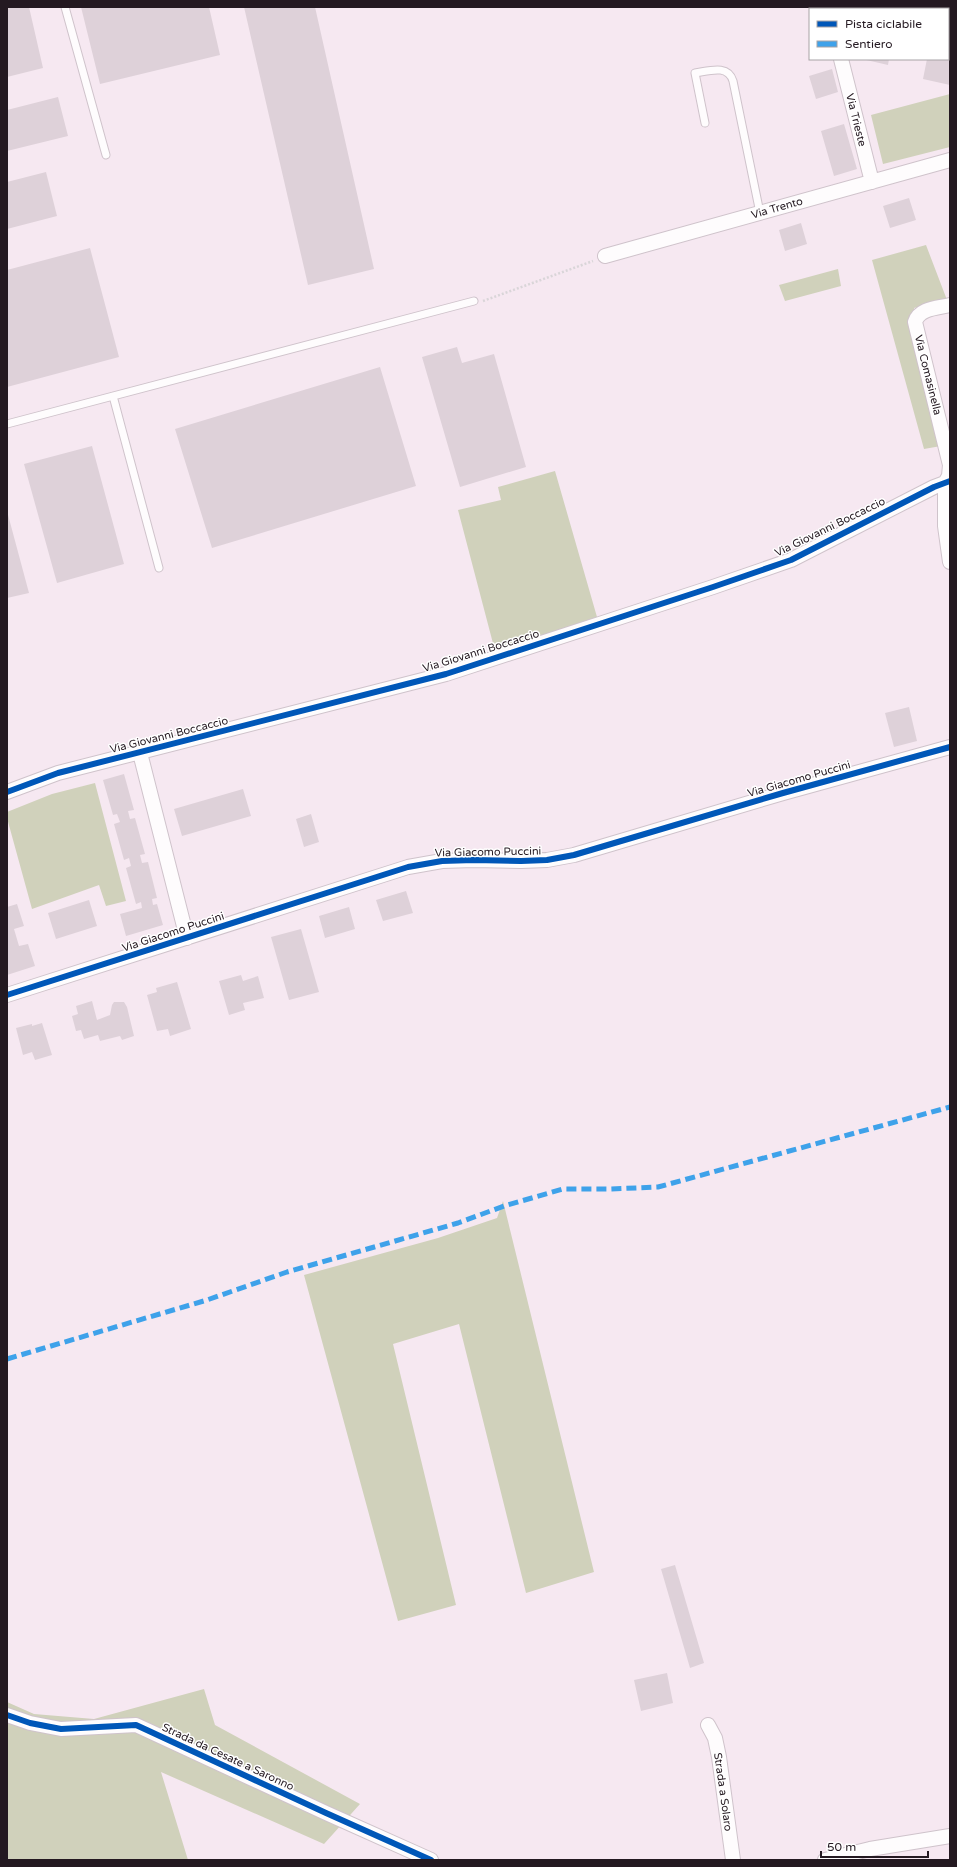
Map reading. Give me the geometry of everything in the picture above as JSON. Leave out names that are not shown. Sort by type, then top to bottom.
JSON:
[{"type":"street","name":"Via Trieste","points":[[841,60],[872,182]]},
{"type":"street","name":"Via Trento","points":[[605,256],[950,160]]},
{"type":"street","name":"Via Comasinella","points":[[950,306],[921,313],[917,317],[916,322],[948,458],[949,476],[947,482],[945,526],[950,562]]},
{"type":"street","name":"Via Giovanni Boccaccio","points":[[7,792],[58,773],[446,674],[713,587],[791,560],[947,482]]},
{"type":"street","name":"Via Giacomo Puccini","points":[[7,995],[408,867],[442,861],[474,860],[521,862],[547,860],[574,855],[784,793],[950,747]]},
{"type":"street","name":"Via Giovanni Boccaccio","points":[[140,753],[187,938]]},
{"type":"street","name":"Strada da Cesate a Saronno","points":[[7,1715],[30,1723],[61,1729],[136,1725],[431,1860]]},
{"type":"street","name":"Strada a Solaro","points":[[708,1725],[715,1738],[718,1751],[733,1860]]},
{"type":"street","points":[[825,1860],[870,1849],[950,1836]]},
{"type":"lane","points":[[65,7],[106,155]]},
{"type":"lane","points":[[706,123],[695,73],[720,70],[725,71],[729,73],[733,82],[760,213]]},
{"type":"lane","points":[[7,424],[474,302]]},
{"type":"lane","points":[[113,396],[159,568]]},
{"type":"path","points":[[474,302],[487,300],[605,256]]},
{"type":"green space","points":[[950,94],[950,147],[883,164],[871,115]]},
{"type":"green space","points":[[926,245],[947,300],[914,308],[941,446],[924,449],[872,260]]},
{"type":"green space","points":[[838,269],[841,286],[785,301],[779,285]]},
{"type":"green space","points":[[555,471],[597,617],[495,651],[458,510],[501,500],[498,487]]},
{"type":"green space","points":[[95,783],[126,901],[106,906],[99,885],[32,909],[7,818],[7,812],[52,794]]},
{"type":"green space","points":[[503,1201],[594,1572],[526,1593],[459,1324],[393,1344],[456,1605],[398,1621],[304,1275],[438,1238],[497,1218]]},
{"type":"green space","points":[[204,1689],[215,1725],[360,1804],[324,1844],[161,1772],[188,1860],[7,1860],[7,1702],[34,1714],[94,1719]]},
{"type":"building","points":[[7,7],[29,7],[43,68],[7,77]]},
{"type":"building","points":[[81,7],[209,7],[220,55],[100,84]]},
{"type":"building","points":[[244,7],[315,7],[374,269],[308,285]]},
{"type":"building","points":[[950,55],[950,85],[923,79],[927,60],[949,60]]},
{"type":"building","points":[[866,60],[889,60],[888,65]]},
{"type":"building","points":[[832,69],[838,92],[816,99],[809,76]]},
{"type":"building","points":[[58,97],[68,136],[7,151],[7,110]]},
{"type":"building","points":[[844,124],[857,169],[834,176],[821,131]]},
{"type":"building","points":[[46,172],[57,216],[7,229],[7,182]]},
{"type":"building","points":[[909,198],[916,220],[890,228],[883,206]]},
{"type":"building","points":[[801,223],[807,244],[785,251],[779,230]]},
{"type":"building","points":[[90,248],[119,357],[7,387],[7,270]]},
{"type":"building","points":[[457,347],[462,363],[494,354],[526,467],[460,487],[422,357]]},
{"type":"building","points":[[380,367],[416,486],[212,548],[175,429]]},
{"type":"building","points":[[92,446],[124,564],[57,583],[24,464]]},
{"type":"building","points":[[7,511],[29,593],[7,598]]},
{"type":"building","points":[[909,707],[917,741],[894,747],[885,713]]},
{"type":"building","points":[[124,774],[134,810],[128,811],[130,819],[135,818],[145,854],[140,855],[142,863],[148,862],[157,898],[152,899],[153,905],[157,904],[163,925],[126,936],[120,914],[142,908],[141,902],[136,904],[126,868],[131,866],[129,858],[124,860],[114,824],[120,822],[117,814],[113,815],[103,780]]},
{"type":"building","points":[[243,789],[251,816],[182,836],[174,809]]},
{"type":"building","points":[[311,814],[319,842],[304,847],[296,819]]},
{"type":"building","points":[[406,891],[413,913],[383,921],[376,900]]},
{"type":"building","points":[[89,900],[97,926],[56,939],[48,913]]},
{"type":"building","points":[[17,904],[24,926],[14,929],[19,946],[28,944],[35,966],[7,975],[7,907]]},
{"type":"building","points":[[349,907],[355,929],[325,938],[319,916]]},
{"type":"building","points":[[301,929],[319,992],[289,1000],[271,937]]},
{"type":"building","points":[[241,975],[243,981],[258,976],[264,998],[243,1003],[245,1010],[229,1015],[219,981]]},
{"type":"building","points":[[177,982],[191,1029],[170,1036],[168,1029],[157,1031],[147,995],[157,992],[156,988]]},
{"type":"building","points":[[92,1001],[97,1020],[110,1015],[114,1002],[124,1002],[127,1007],[134,1036],[122,1040],[120,1036],[100,1041],[98,1035],[84,1039],[81,1030],[76,1031],[72,1016],[78,1014],[76,1006]]},
{"type":"building","points":[[42,1023],[52,1055],[35,1060],[32,1052],[23,1055],[16,1028]]},
{"type":"building","points":[[675,1565],[704,1663],[690,1668],[661,1569]]},
{"type":"building","points":[[667,1673],[673,1703],[641,1711],[634,1680]]},
{"type":"marked path","points":[[7,1359],[207,1300],[287,1272],[458,1223],[504,1206],[563,1189],[658,1187],[950,1107]]},
{"type":"cycle path","points":[[7,792],[58,773],[446,674],[713,587],[791,560],[934,487],[950,481]]},
{"type":"cycle path","points":[[7,995],[408,867],[442,861],[547,860],[574,855],[783,793],[950,747]]},
{"type":"cycle path","points":[[7,1715],[30,1723],[61,1729],[136,1725],[431,1860]]}]
